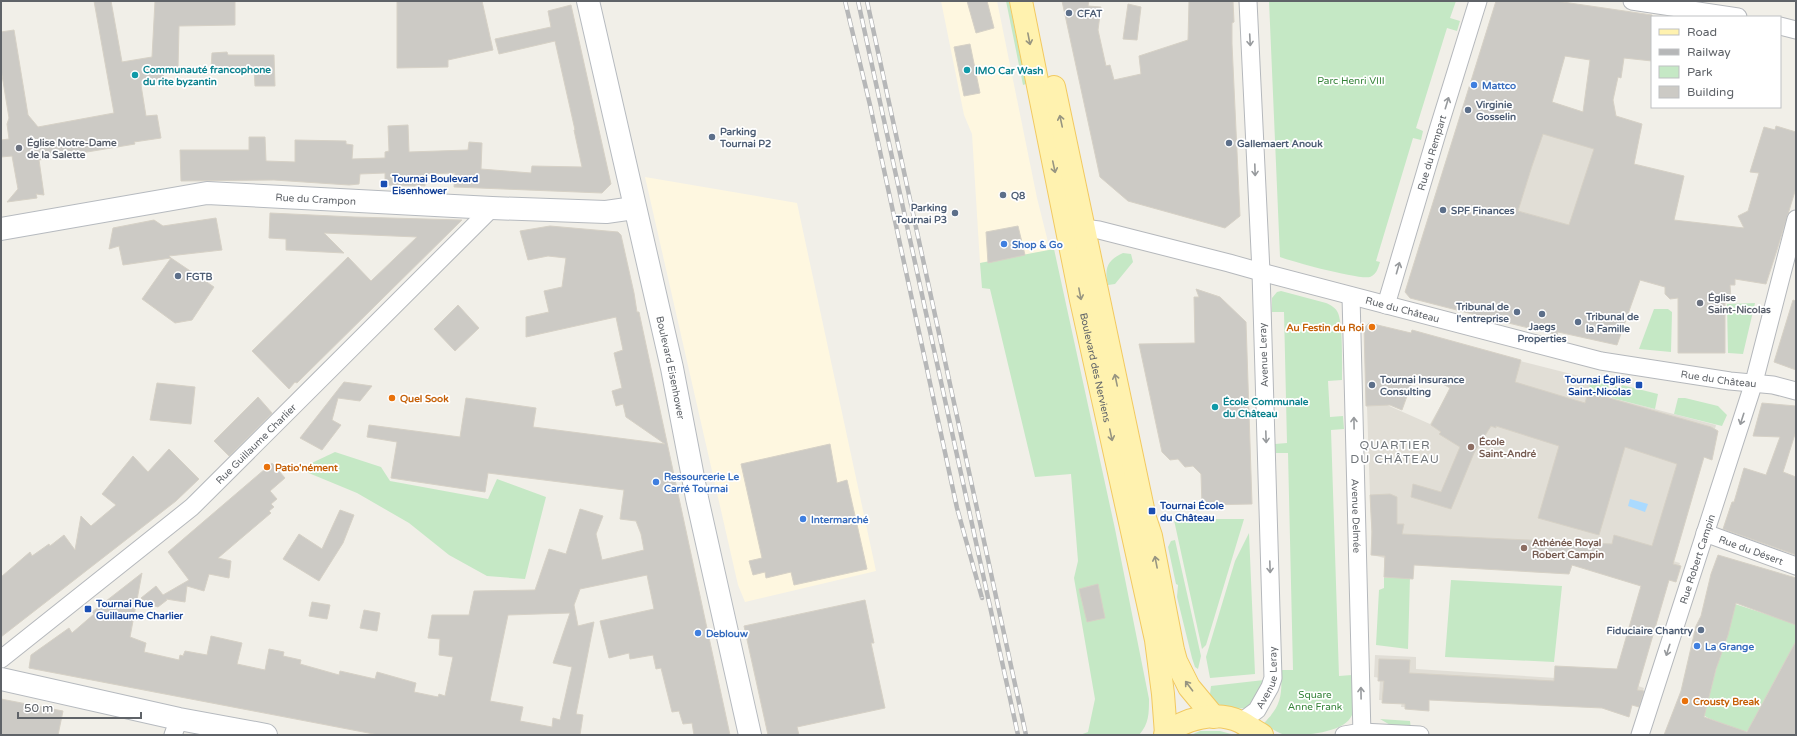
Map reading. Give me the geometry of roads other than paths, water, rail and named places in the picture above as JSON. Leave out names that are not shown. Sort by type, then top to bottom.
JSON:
[{"type":"main road","name":"Boulevard des Nerviens","points":[[1021,1],[1145,518],[1151,536],[1173,650],[1184,679],[1214,717]]},
{"type":"main road","name":"Boulevard des Nerviens","points":[[1035,1],[1075,229],[1156,640],[1163,694],[1166,734]]},
{"type":"main road","points":[[1166,734],[1181,724],[1196,719],[1214,717],[1241,722],[1262,735]]},
{"type":"street","name":"Boulevard Eisenhower","points":[[588,1],[634,208],[672,368],[697,498],[750,735]]},
{"type":"street","name":"Avenue Leray","points":[[1241,722],[1257,710],[1270,688],[1273,678],[1261,272],[1248,1]]},
{"type":"street","name":"Rue du Rempart","points":[[1386,305],[1478,1]]},
{"type":"street","points":[[1632,1],[1731,16]]},
{"type":"street","points":[[1781,26],[1796,30]]},
{"type":"street","name":"Rue du Crampon","points":[[1,229],[207,193],[492,208],[606,212],[634,208]]},
{"type":"street","name":"Rue Guillaume Charlier","points":[[1,659],[192,507],[492,208]]},
{"type":"street","name":"Rue Robert Campin","points":[[1640,735],[1754,382],[1793,241],[1796,220]]},
{"type":"street","name":"Rue du Château","points":[[1075,229],[1229,263],[1601,361],[1730,381],[1754,382],[1796,391]]},
{"type":"street","name":"Avenue Delmée","points":[[1351,296],[1360,734]]},
{"type":"street","name":"Rue du Désert","points":[[1705,533],[1796,566]]},
{"type":"street","points":[[1,679],[176,727],[266,735]]},
{"type":"street","points":[[1344,735],[1420,735]]},
{"type":"water","points":[[1630,499],[1648,504],[1645,512],[1628,506]]},
{"type":"railway","points":[[845,1],[870,105],[957,508],[982,598]]},
{"type":"railway","points":[[858,1],[1018,735]]},
{"type":"railway","points":[[867,1],[1026,735]]},
{"type":"place","name":"CFAT","points":[[1069,13]]},
{"type":"place","name":"IMO Car Wash","points":[[967,70]]},
{"type":"place","name":"Communauté francophone du rite byzantin","points":[[135,75]]},
{"type":"place","name":"Mattco","points":[[1474,85]]},
{"type":"place","name":"Virginie Gosselin","points":[[1468,110]]},
{"type":"place","name":"Parking Tournai P2","points":[[712,137]]},
{"type":"place","name":"Gallemaert Anouk","points":[[1229,143]]},
{"type":"place","name":"Église Notre-Dame de la Salette","points":[[19,148]]},
{"type":"place","name":"Tournai Boulevard Eisenhower","points":[[384,184]]},
{"type":"place","name":"Q8","points":[[1003,195]]},
{"type":"place","name":"SPF Finances","points":[[1443,210]]},
{"type":"place","name":"Parking Tournai P3","points":[[955,213]]},
{"type":"place","name":"Shop & Go","points":[[1004,244]]},
{"type":"place","name":"FGTB","points":[[178,276]]},
{"type":"place","name":"Église Saint-Nicolas","points":[[1700,303]]},
{"type":"place","name":"Tribunal de l'entreprise","points":[[1517,312]]},
{"type":"place","name":"Jaegs Properties","points":[[1542,314]]},
{"type":"place","name":"Tribunal de la Famille","points":[[1578,322]]},
{"type":"place","name":"Au Festin du Roi","points":[[1372,327]]},
{"type":"place","name":"Tournai Insurance Consulting","points":[[1372,385]]},
{"type":"place","name":"Tournai Église Saint-Nicolas","points":[[1639,385]]},
{"type":"place","name":"Quel Sook","points":[[392,398]]},
{"type":"place","name":"École Communale du Château","points":[[1215,407]]},
{"type":"place","name":"École Saint-André","points":[[1471,447]]},
{"type":"place","name":"Patio'nément","points":[[267,467]]},
{"type":"place","name":"Ressourcerie Le Carré Tournai","points":[[656,482]]},
{"type":"place","name":"Tournai École du Château","points":[[1152,511]]},
{"type":"place","name":"Intermarché","points":[[803,519]]},
{"type":"place","name":"Athénée Royal Robert Campin","points":[[1524,548]]},
{"type":"place","name":"Tournai Rue Guillaume Charlier","points":[[88,609]]},
{"type":"place","name":"Fiduciaire Chantry","points":[[1701,630]]},
{"type":"place","name":"Deblouw","points":[[698,633]]},
{"type":"place","name":"La Grange","points":[[1697,646]]},
{"type":"place","name":"Crousty Break","points":[[1685,701]]},
{"type":"district","name":"QUARTIER DU CHÂTEAU","points":[[1395,452]]},
{"type":"park label","name":"Parc Henri VIII","points":[[1351,80]]},
{"type":"park label","name":"Square Anne Frank","points":[[1315,700]]}]
